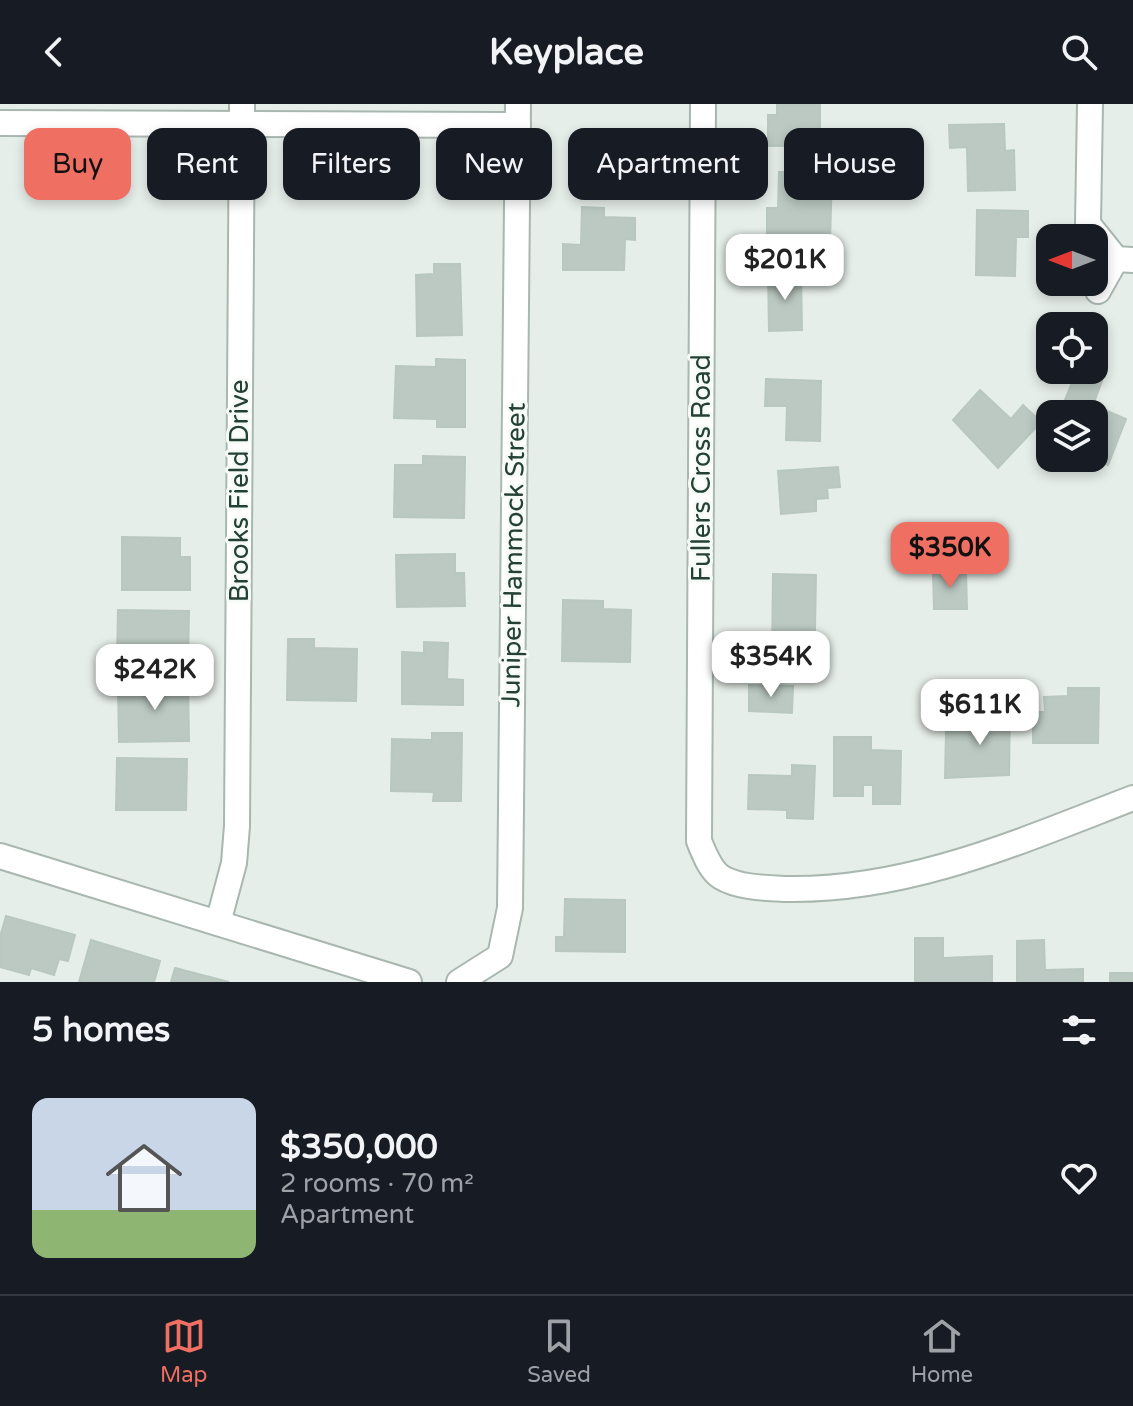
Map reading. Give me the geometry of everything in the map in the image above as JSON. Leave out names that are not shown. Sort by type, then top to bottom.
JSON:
[{"type":"street","name":"Fullers Cross Road","points":[[703,104],[699,841],[706,859],[721,877],[757,888],[811,889],[911,877],[992,852],[1133,798]]},
{"type":"street","points":[[1090,104],[1088,224],[1125,259],[1108,279]]},
{"type":"street","points":[[0,123],[242,114],[518,114]]},
{"type":"street","name":"Brooks Field Drive","points":[[218,923],[234,863],[237,826],[242,114]]},
{"type":"street","name":"Juniper Hammock Street","points":[[459,982],[500,956],[510,908],[518,114]]},
{"type":"street","points":[[0,856],[409,982]]},
{"type":"building","points":[[777,104],[820,104],[820,128],[784,128],[784,146],[768,146],[768,115],[777,115]]},
{"type":"building","points":[[1004,124],[1005,151],[1014,150],[1015,190],[968,191],[967,147],[950,148],[949,125]]},
{"type":"building","points":[[779,172],[784,172],[784,200],[831,200],[830,242],[767,240],[767,208],[778,208]]},
{"type":"building","points":[[582,207],[604,208],[604,217],[635,218],[635,240],[625,239],[624,270],[563,270],[563,244],[581,245]]},
{"type":"building","points":[[977,210],[1028,211],[1028,237],[1016,237],[1015,276],[976,275]]},
{"type":"building","points":[[434,264],[460,264],[462,335],[417,336],[416,275],[434,274]]},
{"type":"building","points":[[801,273],[802,330],[769,331],[768,274]]},
{"type":"building","points":[[436,359],[465,360],[465,427],[437,427],[437,419],[394,418],[396,366],[436,367]]},
{"type":"building","points":[[766,379],[821,381],[820,441],[786,440],[787,406],[765,406]]},
{"type":"building","points":[[1072,384],[1101,384],[1095,400],[1065,400]]},
{"type":"building","points":[[980,390],[1011,419],[1023,405],[1036,417],[1036,427],[998,468],[953,420]]},
{"type":"building","points":[[1108,411],[1126,419],[1108,465]]},
{"type":"building","points":[[423,456],[465,457],[464,518],[394,517],[395,465],[423,465]]},
{"type":"building","points":[[838,467],[840,487],[827,488],[828,498],[816,499],[816,511],[781,514],[778,471]]},
{"type":"building","points":[[122,537],[180,538],[180,557],[190,557],[190,590],[122,590]]},
{"type":"building","points":[[455,554],[455,573],[464,573],[465,606],[397,607],[396,555]]},
{"type":"building","points":[[933,572],[966,572],[967,609],[934,609]]},
{"type":"building","points":[[773,574],[816,575],[815,630],[807,630],[807,655],[772,654]]},
{"type":"building","points":[[563,600],[603,601],[603,609],[631,610],[630,662],[562,661]]},
{"type":"building","points":[[118,610],[189,611],[188,663],[117,662]]},
{"type":"building","points":[[288,639],[314,639],[314,648],[357,649],[356,701],[287,700]]},
{"type":"building","points":[[424,642],[448,643],[447,679],[463,680],[463,705],[402,704],[402,652],[424,653]]},
{"type":"building","points":[[146,680],[188,680],[189,741],[119,742],[118,689],[146,688]]},
{"type":"building","points":[[749,685],[793,686],[792,713],[749,711]]},
{"type":"building","points":[[1068,688],[1099,688],[1098,743],[1033,743],[1033,712],[1045,712],[1044,697],[1068,696]]},
{"type":"building","points":[[978,709],[1010,710],[1009,775],[945,778],[946,731],[977,731]]},
{"type":"building","points":[[432,733],[462,733],[461,801],[433,801],[434,792],[391,791],[392,739],[432,740]]},
{"type":"building","points":[[834,737],[871,737],[871,750],[901,751],[900,804],[873,804],[873,785],[863,785],[863,796],[834,796]]},
{"type":"building","points":[[117,758],[187,759],[186,810],[116,810]]},
{"type":"building","points":[[792,765],[815,766],[813,819],[787,818],[787,810],[748,809],[749,775],[792,776]]},
{"type":"building","points":[[565,899],[625,900],[625,952],[556,951],[556,937],[564,937]]},
{"type":"building","points":[[6,916],[75,935],[68,961],[59,959],[54,975],[31,968],[29,975],[0,967],[0,937]]},
{"type":"building","points":[[915,938],[943,938],[943,958],[992,956],[992,982],[915,982]]},
{"type":"building","points":[[91,940],[160,961],[154,982],[79,982]]},
{"type":"building","points":[[1044,940],[1045,970],[1083,969],[1083,982],[1017,982],[1017,941]]},
{"type":"building","points":[[175,968],[229,982],[171,982]]},
{"type":"building","points":[[1110,973],[1133,973],[1133,982],[1110,982]]}]
